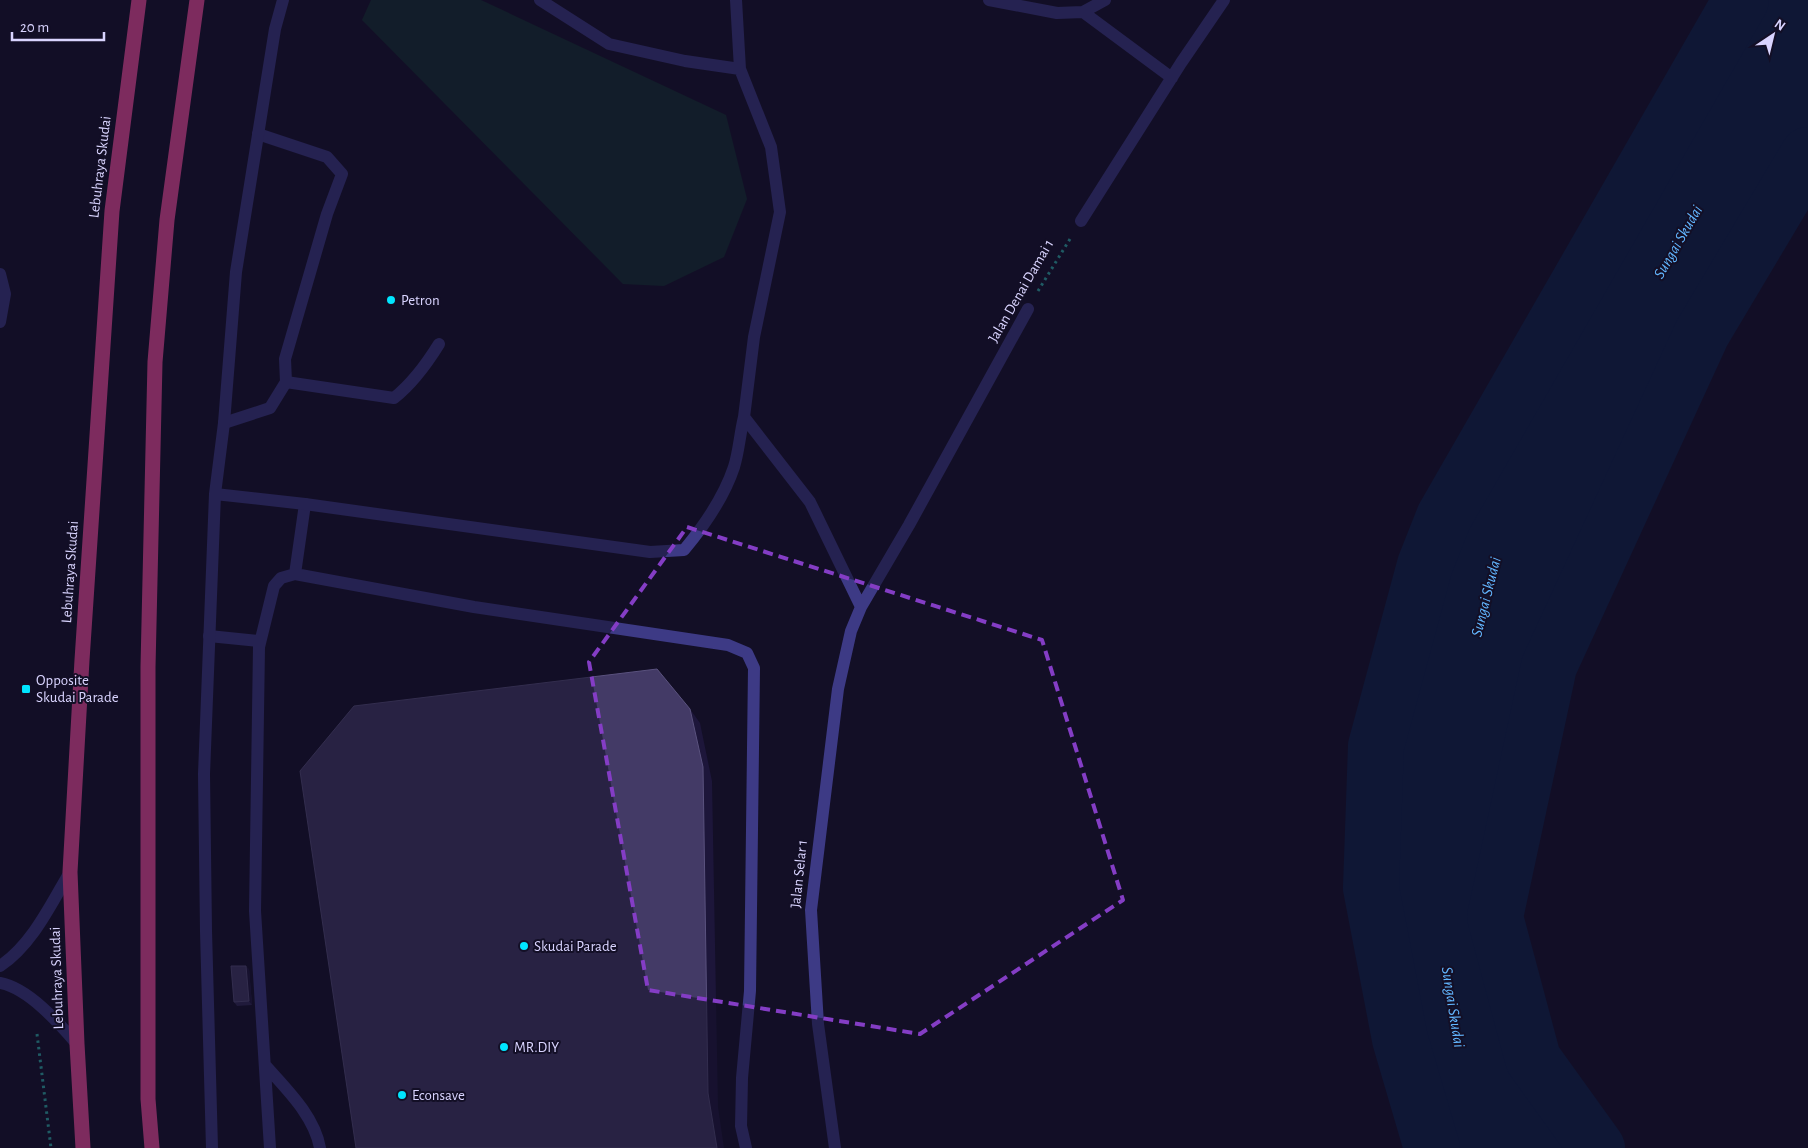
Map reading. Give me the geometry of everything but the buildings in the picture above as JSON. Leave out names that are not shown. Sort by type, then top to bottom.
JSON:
[{"type":"highway","name":"Lebuhraya Skudai","points":[[83,1148],[70,872],[112,211],[139,0]]},
{"type":"highway","points":[[152,1148],[148,1100],[148,667],[155,362],[167,220],[197,0]]},
{"type":"street","points":[[212,1148],[204,774],[215,494],[224,423],[236,272],[275,29],[283,0]]},
{"type":"street","points":[[540,0],[609,44],[684,61],[740,69]]},
{"type":"street","points":[[215,494],[305,504],[650,552],[684,550],[696,536],[718,503],[734,466],[744,417],[754,338],[780,212],[771,147],[740,69],[736,0]]},
{"type":"street","points":[[989,0],[1057,13],[1083,12],[1105,0]]},
{"type":"street","points":[[1081,221],[1168,75],[1224,0]]},
{"type":"street","points":[[1083,12],[1168,75]]},
{"type":"street","points":[[224,423],[270,408],[286,382],[285,359],[327,214],[342,174],[327,157],[258,134]]},
{"type":"street","points":[[0,274],[5,294],[0,322]]},
{"type":"street","name":"Jalan Denai Damai 1","points":[[861,607],[909,525],[1028,309]]},
{"type":"street","points":[[286,382],[394,398],[410,385],[439,344]]},
{"type":"street","points":[[744,417],[810,502],[861,607]]},
{"type":"street","points":[[295,574],[305,504]]},
{"type":"street","points":[[270,1148],[255,911],[259,644],[274,586],[281,578],[295,574],[474,607],[728,645],[747,653],[754,668],[754,794],[750,990],[741,1098],[741,1126],[746,1148]]},
{"type":"street","name":"Jalan Selar 1","points":[[834,1148],[818,1024],[811,910],[838,689],[851,631],[861,607]]},
{"type":"street","points":[[209,639],[259,644]]},
{"type":"street","points":[[0,966],[8,961],[32,934],[70,872]]},
{"type":"street","points":[[0,983],[10,985],[33,1001],[60,1024],[77,1044]]},
{"type":"street","points":[[265,1065],[301,1107],[312,1124],[320,1148]]},
{"type":"path","name":"Jalan Denai Damai 1","points":[[1028,309],[1081,221]]},
{"type":"path","points":[[33,1001],[51,1148]]},
{"type":"highlighted area","points":[[687,527],[1042,640],[1123,900],[920,1034],[648,990],[589,662]]},
{"type":"green space","points":[[371,0],[481,0],[726,115],[747,199],[724,257],[664,286],[623,284],[362,20]]},
{"type":"water","name":"Sungai Skudai","points":[[1741,0],[1808,0],[1808,155],[1702,333],[1549,666],[1495,917],[1533,1059],[1597,1148],[1432,1148],[1400,1039],[1371,888],[1376,746],[1425,565],[1444,517]]},
{"type":"waterway","points":[[1432,1148],[1400,1039],[1371,888],[1376,746],[1425,565],[1444,517],[1741,0]]},
{"type":"waterway","points":[[1597,1148],[1533,1059],[1495,917],[1549,666],[1702,333],[1808,155]]},
{"type":"place","name":"Petron","points":[[391,300]]},
{"type":"place","name":"Opposite Skudai Parade","points":[[26,689]]},
{"type":"place","name":"Skudai Parade","points":[[524,946]]},
{"type":"place","name":"MR.DIY","points":[[504,1047]]},
{"type":"place","name":"Econsave","points":[[402,1095]]}]
